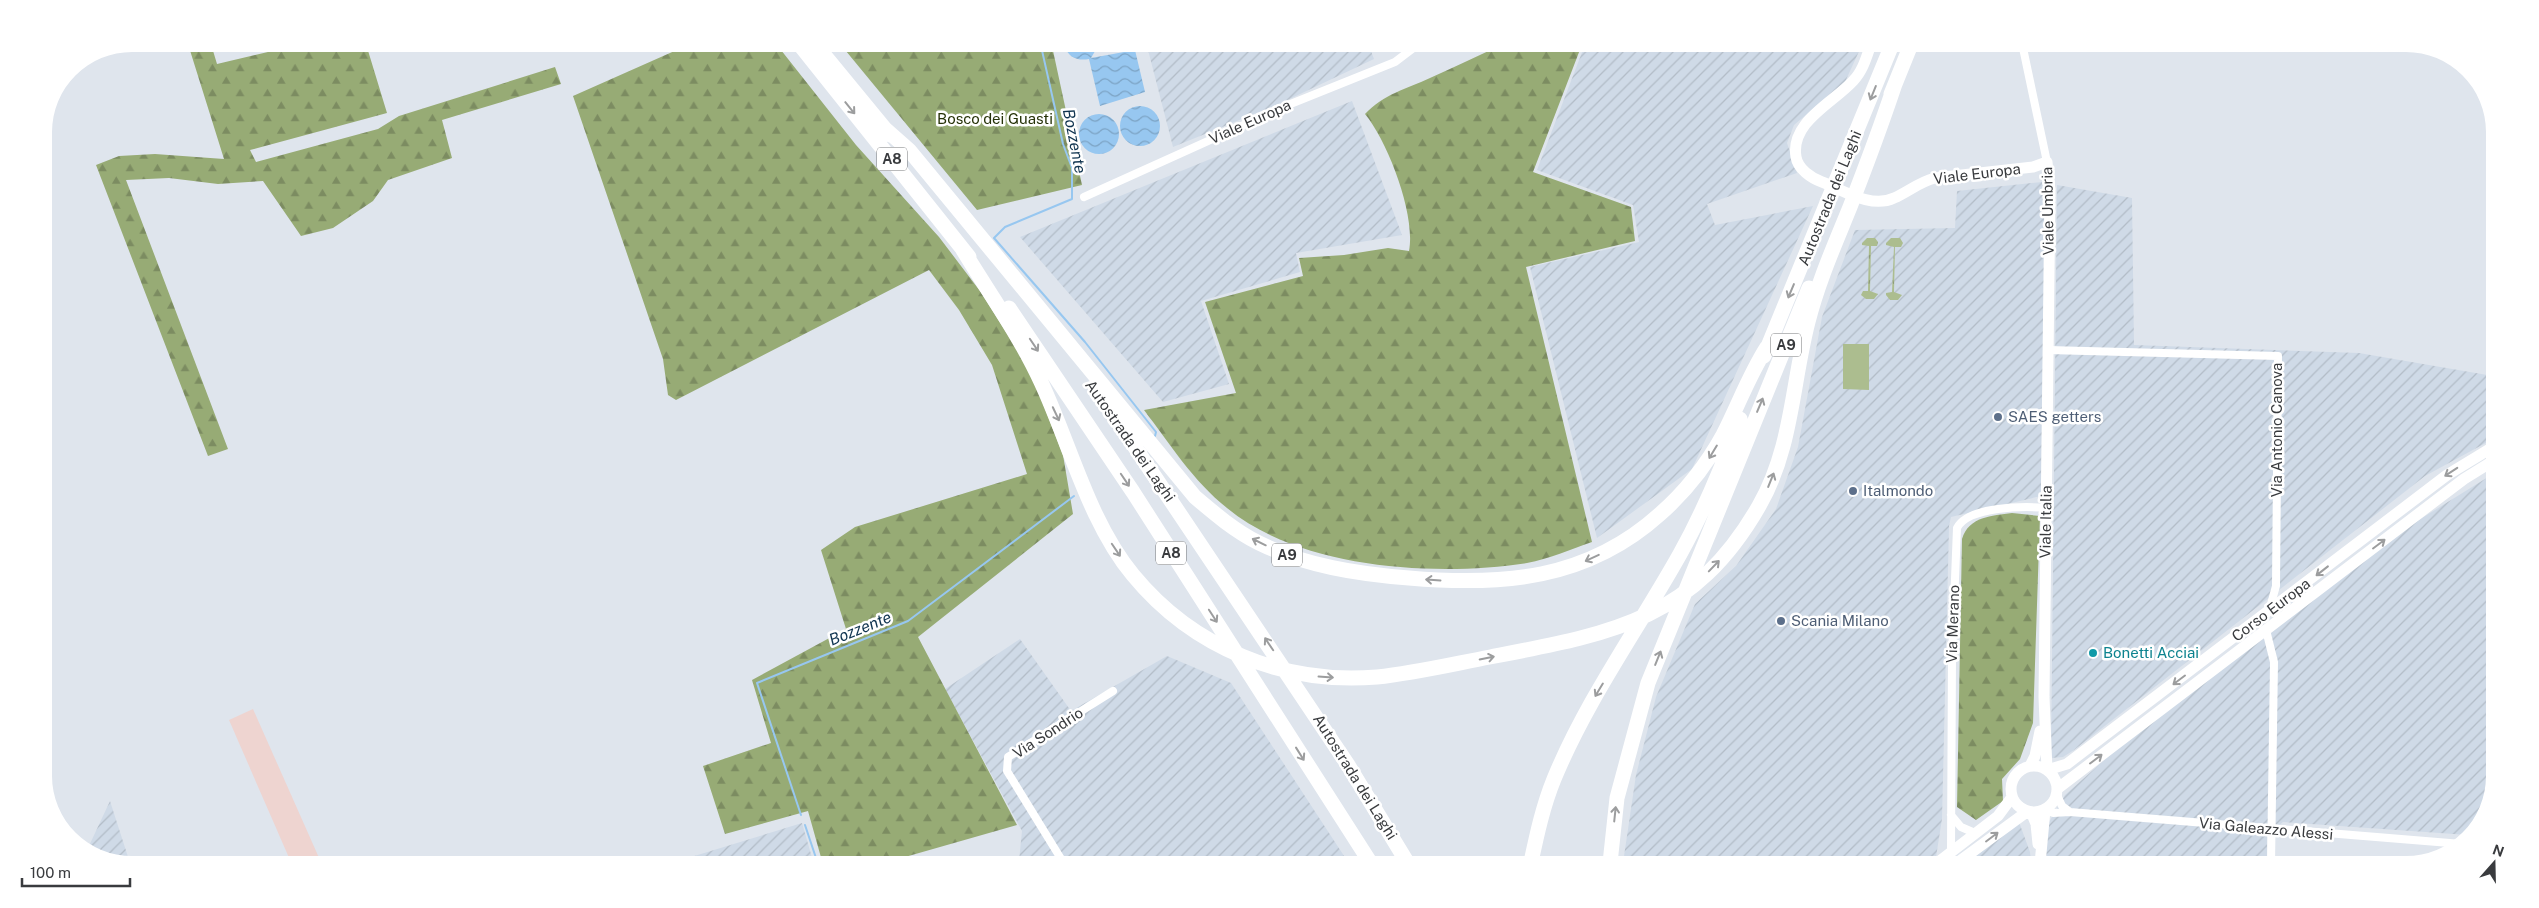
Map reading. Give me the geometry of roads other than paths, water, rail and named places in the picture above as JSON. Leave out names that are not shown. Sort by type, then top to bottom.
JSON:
[{"type":"highway","name":"Autostrada dei Laghi","points":[[806,52],[1010,309],[1128,484],[1366,856]]},
{"type":"highway","name":"Autostrada dei Laghi","points":[[822,52],[1102,398],[1348,765],[1403,856]]},
{"type":"highway","name":"Autostrada dei Laghi","points":[[1855,169],[1890,52]]},
{"type":"highway","name":"A9","points":[[1611,856],[1617,798],[1648,682],[1855,169],[1908,52]]},
{"type":"highway","name":"A9","points":[[883,127],[909,150],[1194,497],[1226,524],[1258,542],[1292,557],[1330,568],[1383,576],[1483,582],[1518,580],[1549,574],[1607,552],[1627,540],[1660,514],[1703,468],[1722,436],[1754,367],[1767,347]]},
{"type":"highway","name":"Autostrada dei Laghi","points":[[1767,347],[1834,220]]},
{"type":"highway","name":"A9","points":[[963,250],[1038,376],[1062,426],[1093,508],[1111,543],[1132,575],[1170,613],[1191,629],[1226,649],[1283,671],[1330,678],[1398,675],[1569,642],[1633,623],[1672,602],[1708,573],[1724,556],[1750,521],[1769,486],[1786,437],[1807,323],[1825,268],[1834,220]]},
{"type":"highway","name":"A9","points":[[1532,856],[1538,826],[1554,779],[1585,714],[1680,553],[1702,512],[1724,463],[1767,347]]},
{"type":"main road","name":"Viale Europa","points":[[1868,52],[1855,79],[1806,124],[1796,141],[1796,160],[1802,170],[1817,180],[1878,202],[1896,197],[1923,181],[1935,178],[2033,167],[2047,162]]},
{"type":"main road","name":"Viale Umbria","points":[[2047,162],[2050,190],[2048,349]]},
{"type":"main road","name":"Viale Italia","points":[[2047,770],[2044,697],[2048,349]]},
{"type":"main road","name":"Corso Europa","points":[[2047,770],[2068,764],[2447,475],[2486,451]]},
{"type":"main road","name":"Corso Europa","points":[[2057,792],[2464,479],[2486,465]]},
{"type":"main road","name":"Viale Italia","points":[[2030,766],[2038,747],[2044,697]]},
{"type":"main road","points":[[2041,856],[2036,824],[2030,812],[2018,806],[2012,797],[2011,790],[2014,777],[2024,768],[2030,766],[2047,770],[2053,776],[2057,792],[2045,810],[2041,856]]},
{"type":"main road","points":[[1946,856],[1998,816],[2012,797]]},
{"type":"main road","points":[[1967,856],[2030,812],[2045,810]]},
{"type":"street","name":"Viale Europa","points":[[1084,197],[1288,105],[1395,62],[1408,52]]},
{"type":"street","name":"Viale Umbria","points":[[2024,52],[2047,162]]},
{"type":"street","name":"Via Antonio Canova","points":[[2048,349],[2278,356],[2276,586],[2268,613]]},
{"type":"street","name":"Via Merano","points":[[1951,852],[1952,656],[1957,528],[1960,522],[1971,516],[2013,506],[2047,508]]},
{"type":"street","points":[[2266,630],[2274,662],[2271,856]]},
{"type":"street","name":"Via Sondrio","points":[[1059,856],[1006,771],[1008,756],[1113,691]]},
{"type":"street","points":[[2057,792],[2062,806],[2070,812]]},
{"type":"street","name":"Via Galeazzo Alessi","points":[[2045,810],[2053,813],[2070,812],[2449,843]]},
{"type":"street","points":[[1952,815],[1961,827],[1975,833]]},
{"type":"water","points":[[1094,52],[1091,58],[1124,52],[1135,52],[1145,92],[1100,106],[1089,59],[1081,60],[1074,58],[1068,53]]},
{"type":"water","points":[[1144,106],[1151,109],[1157,115],[1160,126],[1159,134],[1151,143],[1144,146],[1136,146],[1129,143],[1121,134],[1120,122],[1123,115],[1132,107]]},
{"type":"water","points":[[1103,114],[1110,117],[1116,123],[1119,134],[1118,142],[1110,151],[1103,154],[1095,154],[1088,151],[1080,142],[1079,130],[1082,123],[1091,115]]},
{"type":"waterway","name":"Bozzente","points":[[1042,52],[1063,144],[1072,168],[1072,199],[1005,227],[994,238],[1085,342],[1156,432],[1155,436]]},
{"type":"waterway","name":"Bozzente","points":[[801,815],[757,683],[908,621],[1074,496]]},
{"type":"waterway","name":"Bozzente","points":[[805,825],[815,856]]},
{"type":"place","name":"SAES getters","points":[[1998,417]]},
{"type":"place","name":"Italmondo","points":[[1853,491]]},
{"type":"place","name":"Scania Milano","points":[[1781,621]]},
{"type":"place","name":"Bonetti Acciai","points":[[2093,653]]},
{"type":"park label","name":"Bosco dei Guasti","points":[[995,119]]}]
